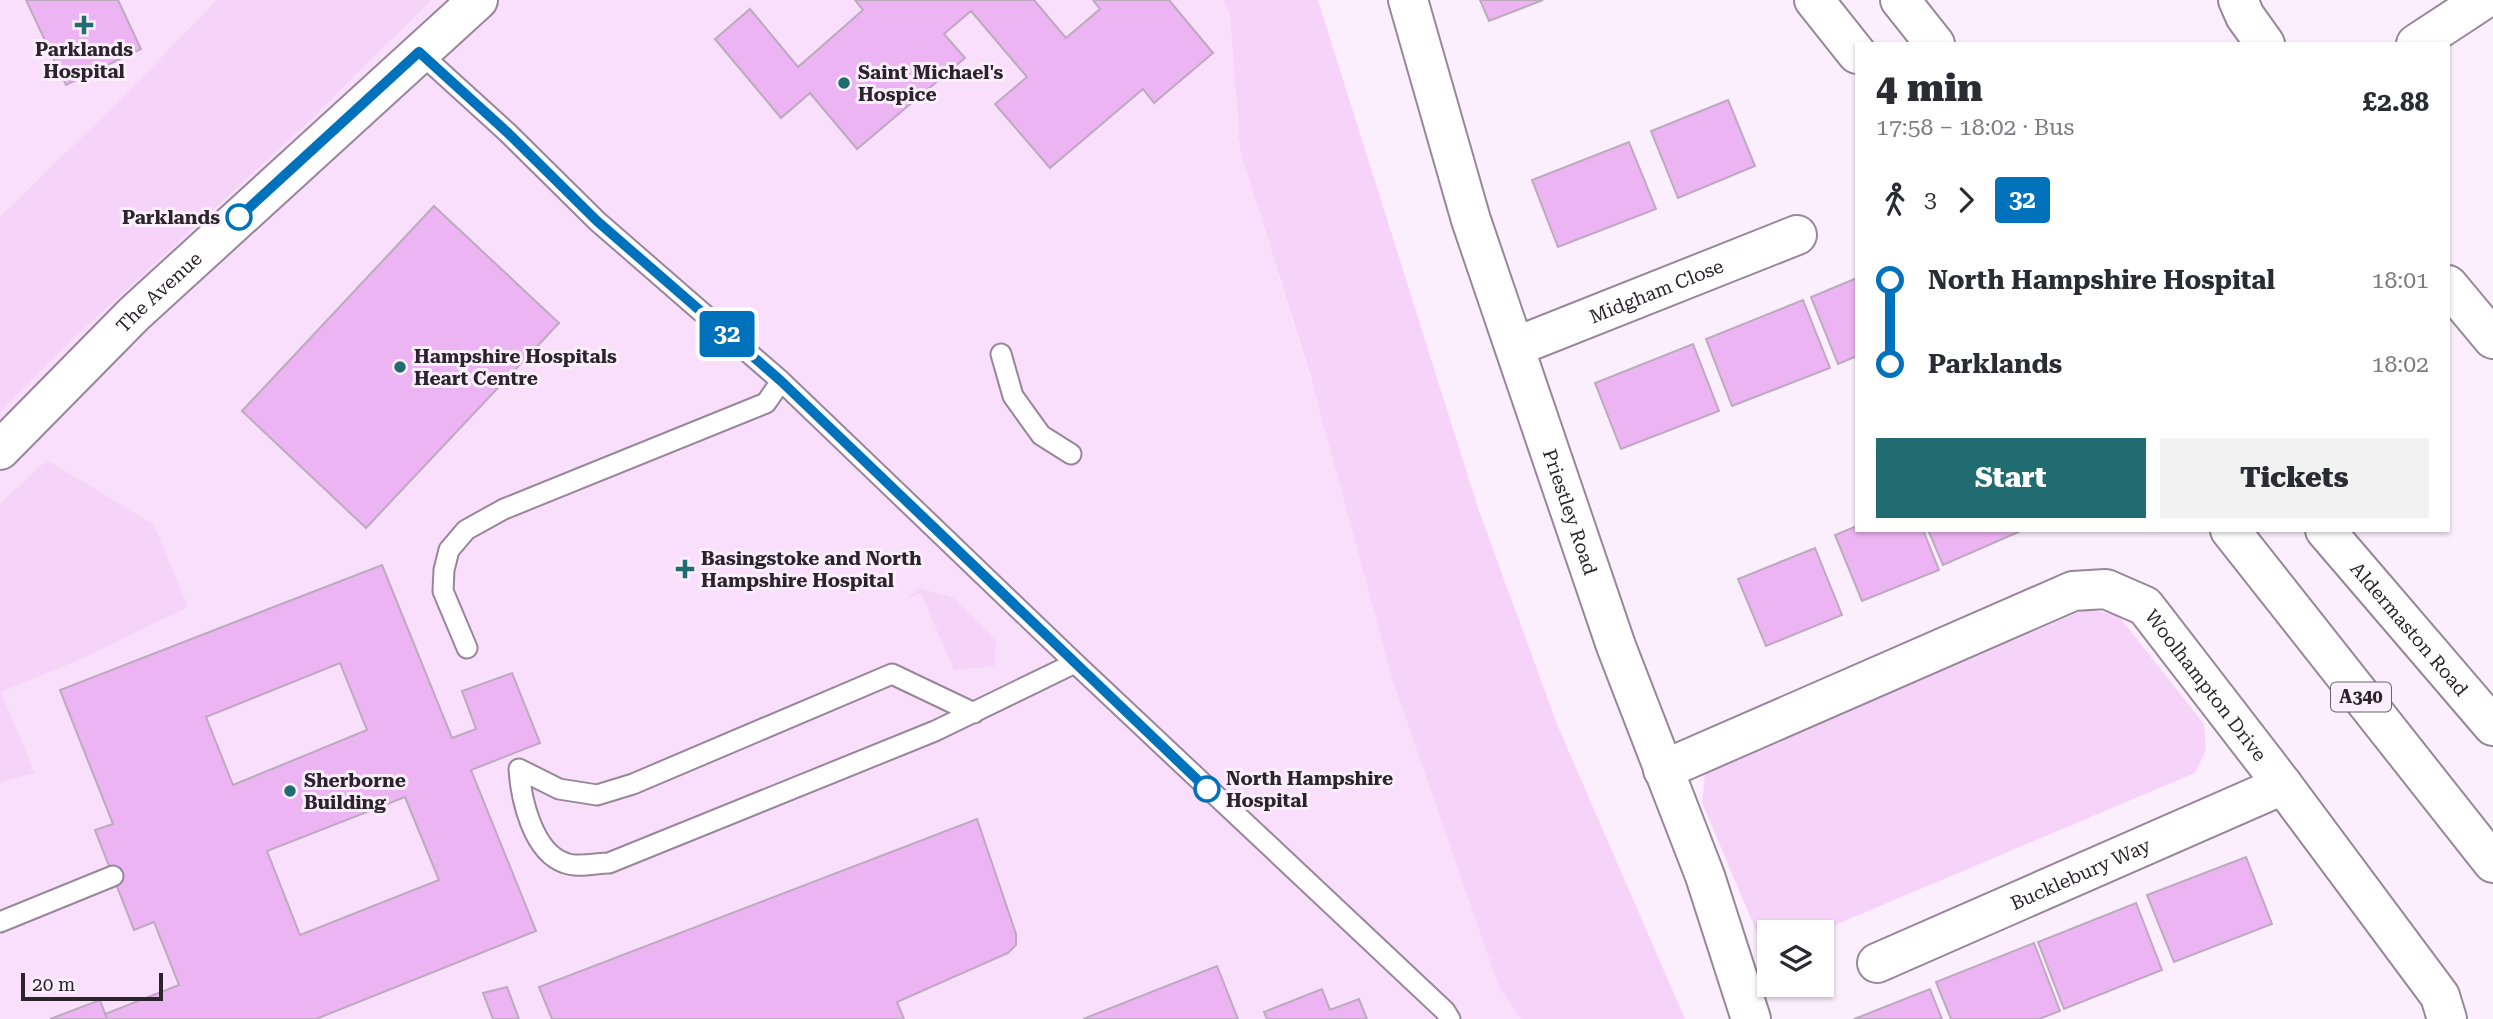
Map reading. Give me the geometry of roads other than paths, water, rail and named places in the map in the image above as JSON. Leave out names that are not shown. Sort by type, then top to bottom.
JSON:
[{"type":"street","name":"The Avenue","points":[[0,450],[134,314],[478,0]]},
{"type":"street","name":"Priestley Road","points":[[1408,0],[1471,220],[1616,646],[1704,876],[1751,1019]]},
{"type":"street","points":[[1814,0],[1855,51]]},
{"type":"street","points":[[1900,0],[1933,42]]},
{"type":"street","points":[[2238,0],[2245,16],[2264,42]]},
{"type":"street","points":[[2419,42],[2483,0]]},
{"type":"street","name":"Midgham Close","points":[[1515,347],[1797,235]]},
{"type":"street","points":[[2450,287],[2493,339]]},
{"type":"street","name":"A340","points":[[2232,532],[2493,863]]},
{"type":"street","name":"Aldermaston Road","points":[[2327,532],[2493,726]]},
{"type":"street","name":"Woolhampton Drive","points":[[1663,770],[2073,591],[2106,589],[2145,606],[2440,996],[2447,1019]]},
{"type":"street","name":"Bucklebury Way","points":[[1877,963],[2283,785]]},
{"type":"lane","points":[[419,52],[508,133],[597,221],[781,381],[1075,663],[1446,1011],[1450,1019]]},
{"type":"lane","points":[[1001,354],[1013,396],[1041,435],[1071,454]]},
{"type":"lane","points":[[467,648],[443,591],[449,550],[466,530],[503,509],[766,403],[781,381]]},
{"type":"lane","points":[[974,713],[892,674],[633,784],[597,795],[559,789],[519,769],[521,795],[542,848],[566,864],[609,863],[935,732],[974,713],[1075,663]]},
{"type":"lane","points":[[0,922],[113,876]]},
{"type":"place","name":"Parklands Hospital","points":[[84,25]]},
{"type":"place","name":"Saint Michael's Hospice","points":[[844,83]]},
{"type":"place","name":"Parklands","points":[[239,217]]},
{"type":"place","name":"Hampshire Hospitals Heart Centre","points":[[400,367]]},
{"type":"place","name":"Basingstoke and North Hampshire Hospital","points":[[685,569]]},
{"type":"place","name":"North Hampshire Hospital","points":[[1207,789]]},
{"type":"place","name":"Sherborne Building","points":[[290,791]]}]
